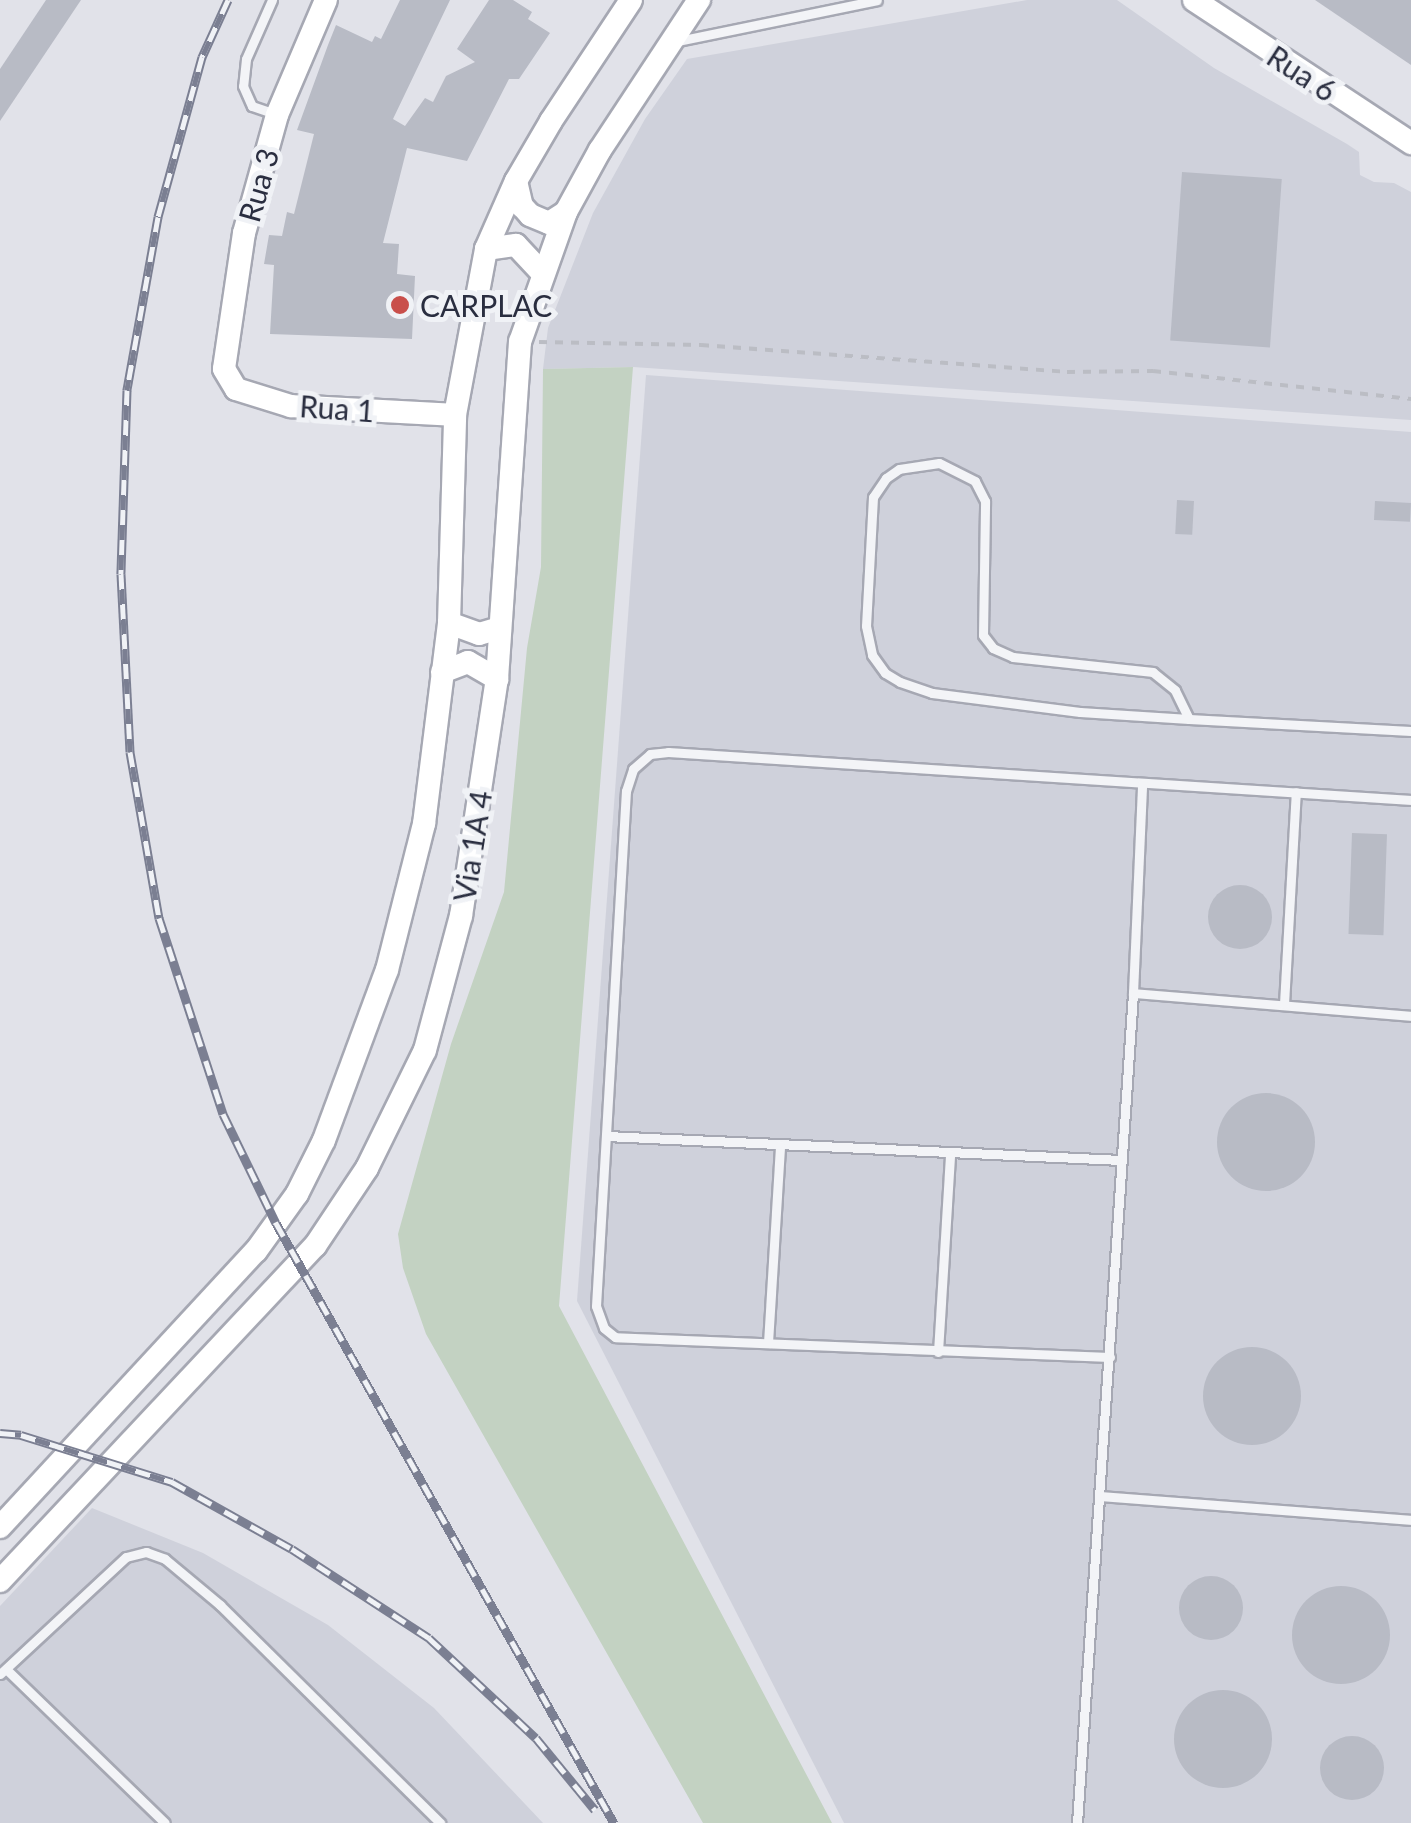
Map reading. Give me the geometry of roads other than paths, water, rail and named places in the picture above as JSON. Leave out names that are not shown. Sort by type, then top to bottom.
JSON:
[{"type":"main road","name":"Rua 3","points":[[227,378],[224,356],[244,233],[277,115],[326,0]]},
{"type":"main road","name":"Via 1A 4","points":[[0,1527],[256,1250],[297,1194],[324,1140],[387,970],[412,882],[426,808],[449,623],[454,415],[486,250],[516,181],[631,0]]},
{"type":"main road","name":"Via 1A 4","points":[[0,1581],[315,1246],[392,1124],[425,1050],[460,916],[497,678],[520,342],[541,272],[566,212],[699,0]]},
{"type":"main road","name":"Rua 6","points":[[1194,0],[1411,143]]},
{"type":"main road","points":[[1222,20],[1235,0]]},
{"type":"main road","points":[[516,181],[522,206],[530,216],[549,223],[566,212]]},
{"type":"main road","points":[[486,250],[516,244],[541,272]]},
{"type":"main road","name":"Rua 1","points":[[227,378],[236,390],[291,406],[454,415]]},
{"type":"main road","points":[[449,623],[479,634],[500,628]]},
{"type":"main road","points":[[442,672],[468,662],[497,678]]},
{"type":"lane","points":[[272,0],[246,59],[243,86],[252,106],[277,115]]},
{"type":"lane","points":[[671,42],[877,0]]},
{"type":"lane","points":[[1189,719],[1175,690],[1153,672],[1013,657],[993,648],[983,635],[985,501],[975,481],[940,463],[899,469],[886,478],[874,496],[866,626],[872,655],[884,673],[932,692],[1080,712],[1189,719],[1411,732]]},
{"type":"lane","points":[[1110,1357],[615,1337],[604,1328],[596,1306],[626,791],[633,768],[642,758],[668,752],[1411,800]]},
{"type":"lane","points":[[1077,1823],[1102,1496],[1142,784]]},
{"type":"lane","points":[[1284,1004],[1296,792]]},
{"type":"lane","points":[[1133,994],[1411,1016]]},
{"type":"lane","points":[[606,1136],[1120,1160]]},
{"type":"lane","points":[[768,1343],[780,1145]]},
{"type":"lane","points":[[938,1352],[950,1154]]},
{"type":"lane","points":[[1102,1496],[1411,1520]]},
{"type":"lane","points":[[165,1823],[3,1672],[126,1557],[146,1552],[166,1559],[220,1605],[440,1823]]},
{"type":"railway","points":[[228,0],[202,57],[158,217],[127,390],[121,574],[130,752],[159,918],[223,1114],[276,1223],[614,1823]]},
{"type":"railway","points":[[0,1433],[21,1435],[172,1482],[292,1549],[429,1638],[536,1738],[595,1810]]},
{"type":"place","name":"CARPLAC","points":[[400,305]]}]
